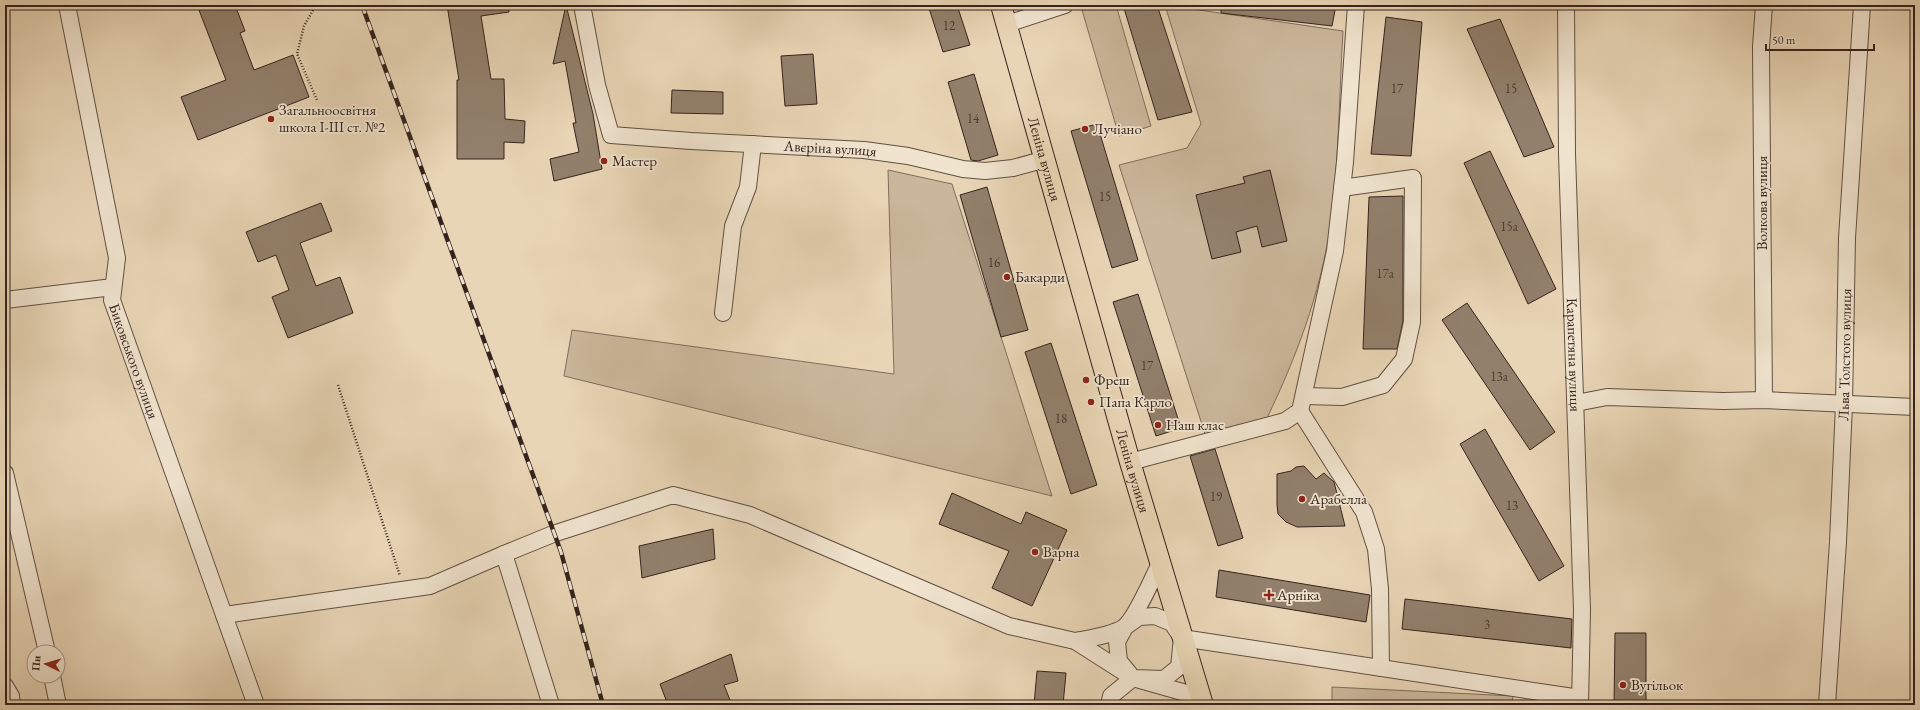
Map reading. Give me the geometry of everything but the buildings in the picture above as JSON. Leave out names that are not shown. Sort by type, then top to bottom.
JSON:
[{"type":"main road","name":"Леніна вулиця","points":[[1001,5],[1046,159],[1130,462],[1202,701]]},
{"type":"street","name":"Биковського вулиця","points":[[67,5],[117,258],[112,300],[256,705]]},
{"type":"street","name":"Авєріна вулиця","points":[[582,5],[597,85],[611,135],[864,150],[908,156],[963,169],[985,171],[1013,168],[1046,159]]},
{"type":"street","points":[[1007,24],[1064,5]]},
{"type":"street","points":[[1130,462],[1285,421],[1302,404],[1335,251],[1342,188],[1356,5]]},
{"type":"street","name":"Карапетяна вулиця","points":[[1566,5],[1567,154],[1582,610],[1580,702]]},
{"type":"street","name":"Волкова вулиця","points":[[1764,5],[1761,47],[1764,400]]},
{"type":"street","name":"Льва Толстого вулиця","points":[[1827,705],[1838,542],[1844,404],[1847,238],[1862,5]]},
{"type":"street","points":[[723,313],[733,226],[748,187],[753,144]]},
{"type":"street","points":[[1302,404],[1342,397],[1383,385],[1404,359],[1412,322],[1413,178],[1342,188]]},
{"type":"street","points":[[5,300],[113,287]]},
{"type":"street","points":[[1576,403],[1607,397],[1723,401],[1764,400],[1915,407]]},
{"type":"street","points":[[1302,404],[1364,512],[1376,549],[1380,589],[1382,668]]},
{"type":"street","points":[[5,473],[45,644]]},
{"type":"street","points":[[224,615],[430,586],[553,534],[673,495],[750,514],[1009,626],[1075,641],[1133,678],[1202,701]]},
{"type":"street","points":[[504,554],[551,705]]},
{"type":"street","points":[[1133,678],[1119,661],[1118,642],[1125,627],[1146,595],[1160,563]]},
{"type":"street","points":[[1075,641],[1103,636],[1125,627],[1139,617],[1155,616],[1172,623],[1182,638],[1179,666],[1164,679],[1133,678],[1111,696],[1109,705]]},
{"type":"street","points":[[1182,638],[1382,668],[1580,702]]},
{"type":"street","points":[[54,684],[58,705]]},
{"type":"street","points":[[5,686],[11,696],[12,705]]},
{"type":"path","points":[[316,5],[304,26],[297,54],[317,100]]},
{"type":"path","points":[[338,384],[405,589]]},
{"type":"shaded area","points":[[1098,5],[1116,5],[1151,126],[1119,136],[1082,10]]},
{"type":"shaded area","points":[[1165,5],[1343,31],[1337,155],[1330,228],[1326,253],[1306,325],[1288,372],[1267,418],[1205,434],[1119,165],[1187,148],[1201,124]]},
{"type":"shaded area","points":[[888,170],[952,184],[1052,496],[564,376],[572,330],[894,374]]},
{"type":"shaded area","points":[[1332,687],[1513,696],[1512,705],[1332,705]]},
{"type":"railway","points":[[362,5],[561,552],[603,705]]},
{"type":"place","name":"Загальноосвітня школа І-ІІІ ст. №2","points":[[271,119]]},
{"type":"place","name":"Лучіано","points":[[1085,129]]},
{"type":"place","name":"Мастер","points":[[604,161]]},
{"type":"place","name":"Бакарди","points":[[1007,277]]},
{"type":"place","name":"Фреш","points":[[1086,380]]},
{"type":"place","name":"Папа Карло","points":[[1091,402]]},
{"type":"place","name":"Наш клас","points":[[1158,425]]},
{"type":"place","name":"Арабелла","points":[[1302,499]]},
{"type":"place","name":"Варна","points":[[1035,552]]},
{"type":"place","name":"Арніка","points":[[1269,595]]},
{"type":"place","name":"Вугільок","points":[[1623,685]]}]
